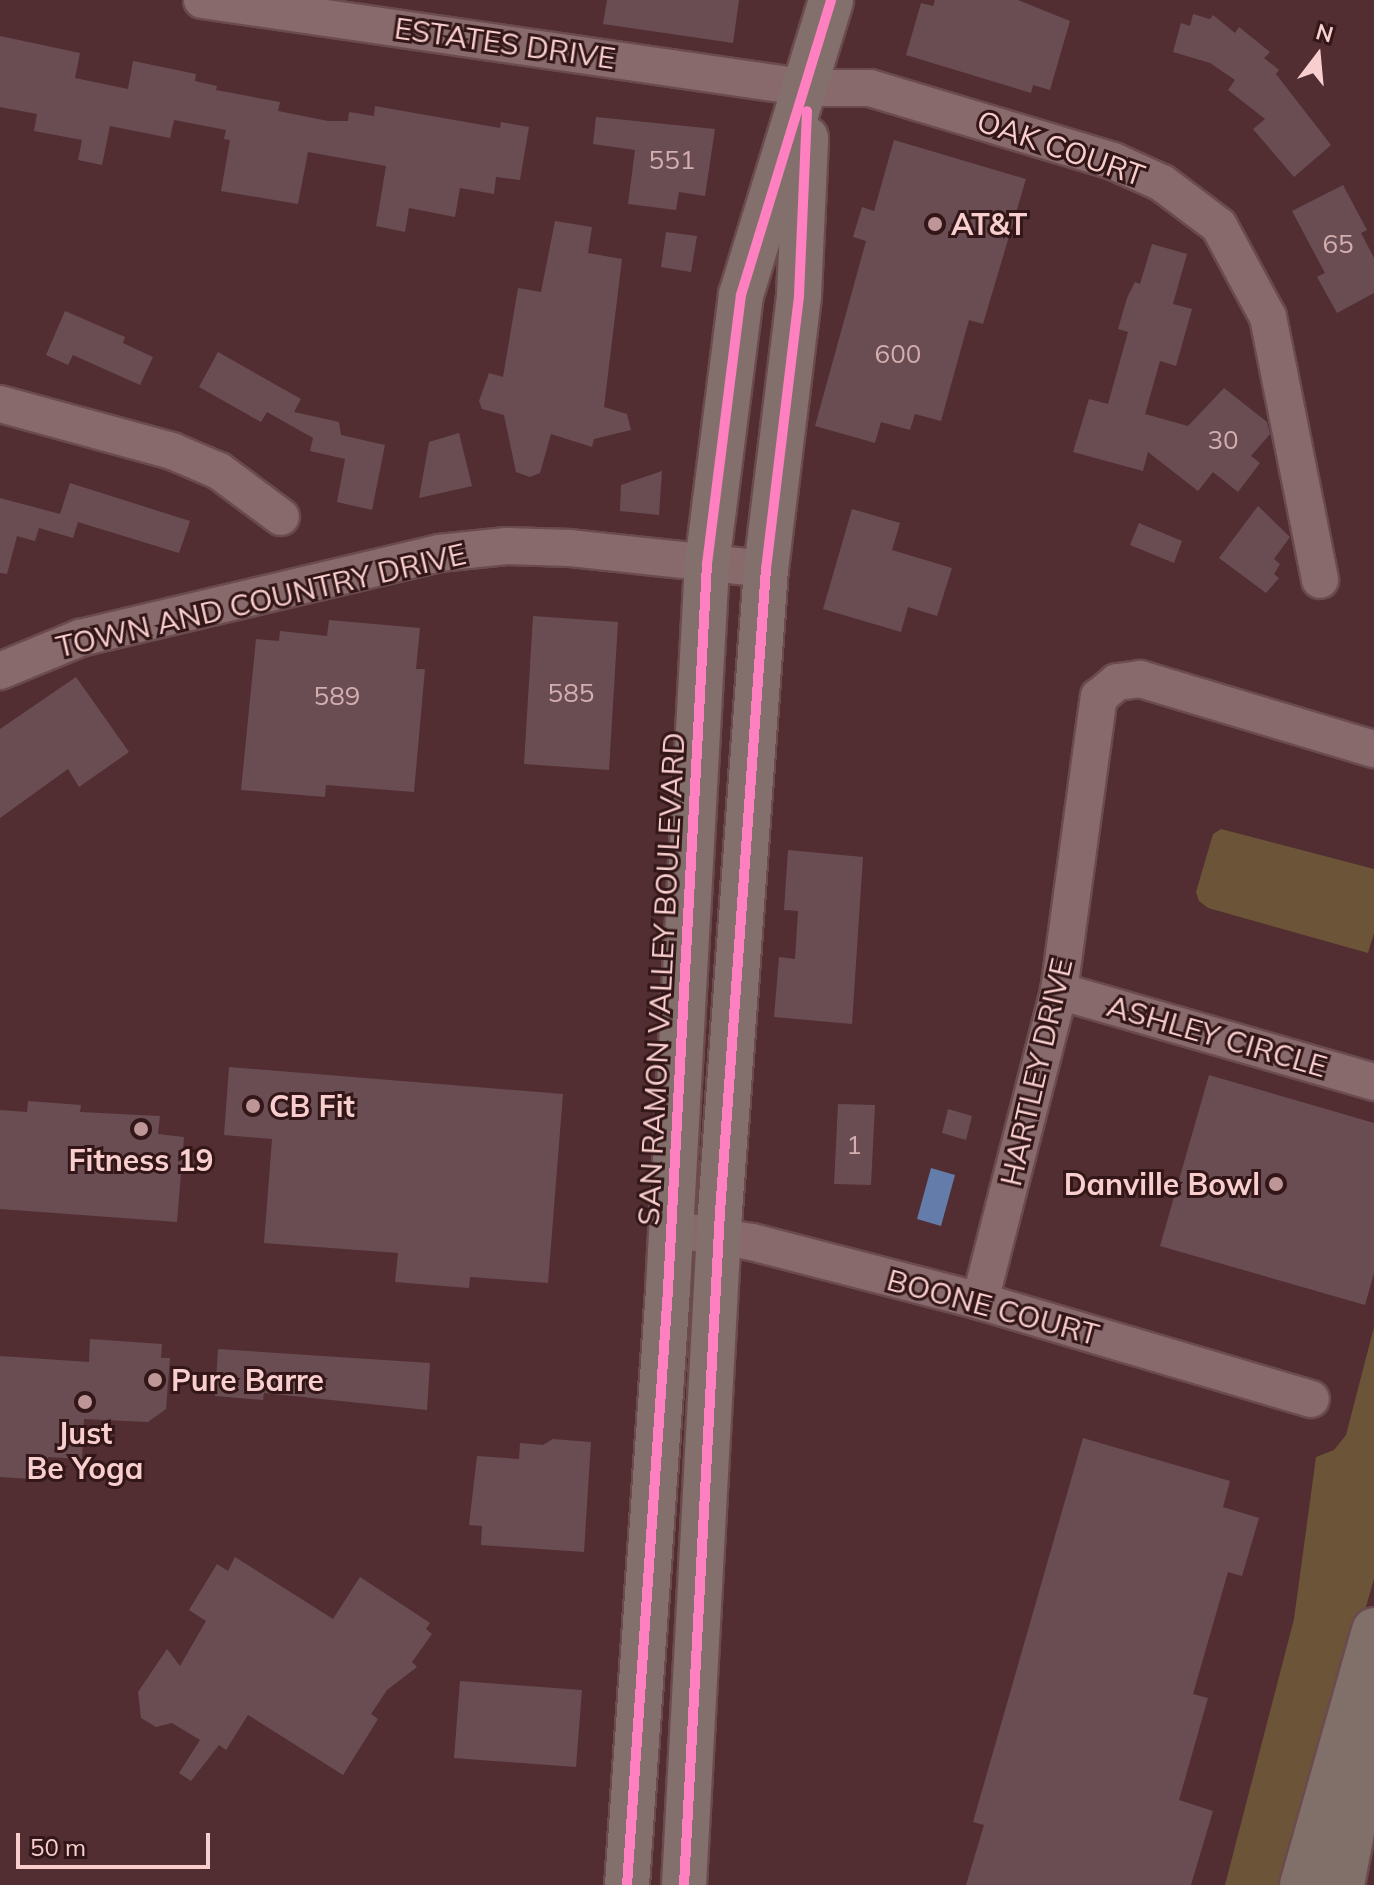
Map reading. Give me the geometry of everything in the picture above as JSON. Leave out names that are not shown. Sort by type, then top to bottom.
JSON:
[{"type":"highway","points":[[1302,1885],[1374,1630]]},
{"type":"highway","points":[[1342,1885],[1374,1718]]},
{"type":"main road","name":"SAN RAMON VALLEY BOULEVARD","points":[[627,1885],[671,1229],[707,564],[741,295],[808,88],[831,0]]},
{"type":"main road","name":"SAN RAMON VALLEY BOULEVARD","points":[[684,1885],[720,1235],[766,569],[799,295],[808,88]]},
{"type":"street","name":"ESTATES DRIVE","points":[[202,0],[808,88]]},
{"type":"street","name":"OAK COURT","points":[[808,88],[870,88],[1113,161],[1162,183],[1219,226],[1268,317],[1320,580]]},
{"type":"street","points":[[0,404],[172,451],[219,471],[281,517]]},
{"type":"street","name":"TOWN AND COUNTRY DRIVE","points":[[0,671],[80,638],[439,553],[507,546],[570,548],[766,569]]},
{"type":"street","name":"HARTLEY DRIVE","points":[[980,1301],[1059,991],[1099,697],[1117,682],[1140,679],[1374,749]]},
{"type":"street","name":"ASHLEY CIRCLE","points":[[1059,991],[1374,1082]]},
{"type":"street","name":"BOONE COURT","points":[[671,1229],[720,1235],[980,1301],[1311,1399]]},
{"type":"shaded area","points":[[1221,829],[1374,869],[1374,933],[1368,953],[1208,908],[1199,901],[1196,892],[1213,834]]},
{"type":"shaded area","points":[[1374,1327],[1374,1579],[1286,1885],[1225,1885],[1294,1619],[1316,1457],[1334,1450],[1346,1435]]},
{"type":"water","points":[[931,1168],[955,1175],[941,1226],[917,1219]]},
{"type":"building","points":[[607,0],[739,0],[733,43],[603,24]]},
{"type":"building","points":[[935,0],[1018,0],[1070,21],[1050,90],[1033,85],[1031,93],[906,55],[921,3],[933,6]]},
{"type":"building","points":[[1193,14],[1210,19],[1213,15],[1235,33],[1239,27],[1270,52],[1264,58],[1279,70],[1276,74],[1331,145],[1294,177],[1253,129],[1265,119],[1228,90],[1235,80],[1210,63],[1173,52],[1181,23],[1190,26]]},
{"type":"building","points":[[0,36],[80,53],[75,78],[128,89],[133,61],[196,74],[195,81],[217,86],[216,90],[280,102],[278,111],[328,121],[348,121],[349,112],[374,116],[375,106],[500,128],[501,122],[529,127],[520,180],[496,177],[494,194],[460,188],[455,217],[409,208],[405,232],[376,226],[386,166],[308,152],[298,204],[221,191],[230,140],[224,139],[226,130],[174,120],[170,138],[110,126],[102,165],[78,160],[82,140],[34,131],[37,114],[0,107]]},
{"type":"building","points":[[596,117],[715,129],[705,196],[679,192],[676,210],[628,204],[635,150],[593,144]]},
{"type":"building","points":[[894,140],[1026,179],[983,324],[969,320],[941,421],[915,414],[910,430],[881,422],[875,443],[815,426],[866,241],[853,237],[862,207],[874,211]]},
{"type":"building","points":[[1343,185],[1367,230],[1361,233],[1374,258],[1374,293],[1337,313],[1317,277],[1325,273],[1292,211]]},
{"type":"building","points":[[555,221],[592,227],[588,253],[622,259],[604,407],[627,414],[631,430],[594,439],[592,447],[551,434],[540,473],[530,477],[516,472],[504,415],[482,409],[479,401],[489,373],[503,377],[518,288],[541,292]]},
{"type":"building","points":[[666,232],[697,236],[691,272],[661,267]]},
{"type":"building","points":[[1152,244],[1187,254],[1173,304],[1192,309],[1176,366],[1160,361],[1145,414],[1188,426],[1224,388],[1267,422],[1270,434],[1251,456],[1260,463],[1238,492],[1213,472],[1198,491],[1148,452],[1143,471],[1073,452],[1089,399],[1108,404],[1128,332],[1118,329],[1127,298],[1135,282],[1140,284]]},
{"type":"building","points":[[65,311],[125,337],[123,343],[153,357],[140,385],[73,355],[68,365],[46,355]]},
{"type":"building","points":[[218,352],[301,399],[294,412],[339,422],[341,435],[385,445],[372,510],[337,502],[345,459],[310,451],[313,438],[267,412],[261,422],[199,387]]},
{"type":"building","points":[[459,433],[472,486],[419,498],[429,442]]},
{"type":"building","points":[[662,471],[659,515],[620,511],[621,485]]},
{"type":"building","points":[[70,483],[190,521],[179,553],[78,522],[73,538],[39,528],[35,541],[17,536],[7,574],[0,573],[0,498],[60,514]]},
{"type":"building","points":[[1258,506],[1290,537],[1274,559],[1280,564],[1274,574],[1279,578],[1266,593],[1219,558]]},
{"type":"building","points":[[852,509],[900,523],[892,550],[952,568],[937,616],[908,607],[901,632],[823,609]]},
{"type":"building","points":[[1139,523],[1182,541],[1174,563],[1130,545]]},
{"type":"building","points":[[533,616],[618,622],[609,770],[524,764]]},
{"type":"building","points":[[329,620],[420,628],[416,669],[425,669],[414,792],[326,785],[325,797],[241,790],[256,639],[279,641],[280,631],[327,636]]},
{"type":"building","points":[[76,677],[129,752],[79,787],[68,769],[0,818],[0,729]]},
{"type":"building","points":[[788,850],[863,857],[852,1024],[774,1017],[779,957],[795,959],[798,911],[784,910]]},
{"type":"building","points":[[229,1067],[563,1094],[548,1283],[470,1277],[469,1288],[395,1282],[398,1253],[264,1243],[272,1139],[224,1135]]},
{"type":"building","name":"Danville Bowl","points":[[1209,1075],[1374,1123],[1374,1273],[1365,1305],[1160,1246]]},
{"type":"building","points":[[28,1101],[81,1105],[80,1112],[160,1116],[158,1134],[184,1137],[177,1222],[0,1209],[0,1110],[27,1112]]},
{"type":"building","points":[[838,1104],[875,1105],[871,1185],[834,1184]]},
{"type":"building","points":[[948,1109],[972,1116],[966,1140],[942,1133]]},
{"type":"building","points":[[90,1339],[162,1344],[161,1358],[170,1358],[166,1409],[148,1422],[84,1419],[82,1459],[48,1457],[46,1480],[0,1477],[0,1356],[89,1362]]},
{"type":"building","points":[[218,1349],[430,1363],[427,1410],[264,1393],[263,1400],[215,1396]]},
{"type":"building","points":[[1083,1438],[1230,1481],[1223,1507],[1259,1518],[1242,1576],[1228,1572],[1193,1694],[1208,1698],[1179,1800],[1213,1811],[1191,1885],[966,1885],[984,1825],[973,1822]]},
{"type":"building","points":[[553,1439],[591,1442],[584,1552],[481,1545],[482,1526],[469,1525],[477,1456],[519,1459],[520,1443],[543,1445]]},
{"type":"building","points":[[235,1557],[333,1619],[360,1577],[430,1623],[426,1629],[432,1634],[412,1662],[417,1667],[387,1690],[371,1714],[378,1719],[343,1775],[248,1715],[226,1750],[219,1745],[191,1781],[179,1773],[200,1740],[172,1723],[156,1727],[141,1718],[138,1692],[167,1649],[180,1666],[206,1621],[189,1610],[217,1564],[228,1571]]},
{"type":"building","points":[[460,1681],[582,1690],[576,1767],[454,1758]]},
{"type":"cycle path","points":[[627,1885],[668,1289],[707,564],[741,295],[831,0]]},
{"type":"cycle path","points":[[684,1885],[720,1212],[766,569],[799,295],[807,111]]},
{"type":"place","name":"AT&T","points":[[935,224]]},
{"type":"place","name":"CB Fit","points":[[253,1106]]},
{"type":"place","name":"Fitness 19","points":[[141,1129]]},
{"type":"place","name":"Danville Bowl","points":[[1276,1184]]},
{"type":"place","name":"Pure Barre","points":[[155,1380]]},
{"type":"place","name":"Just Be Yoga","points":[[85,1402]]}]
